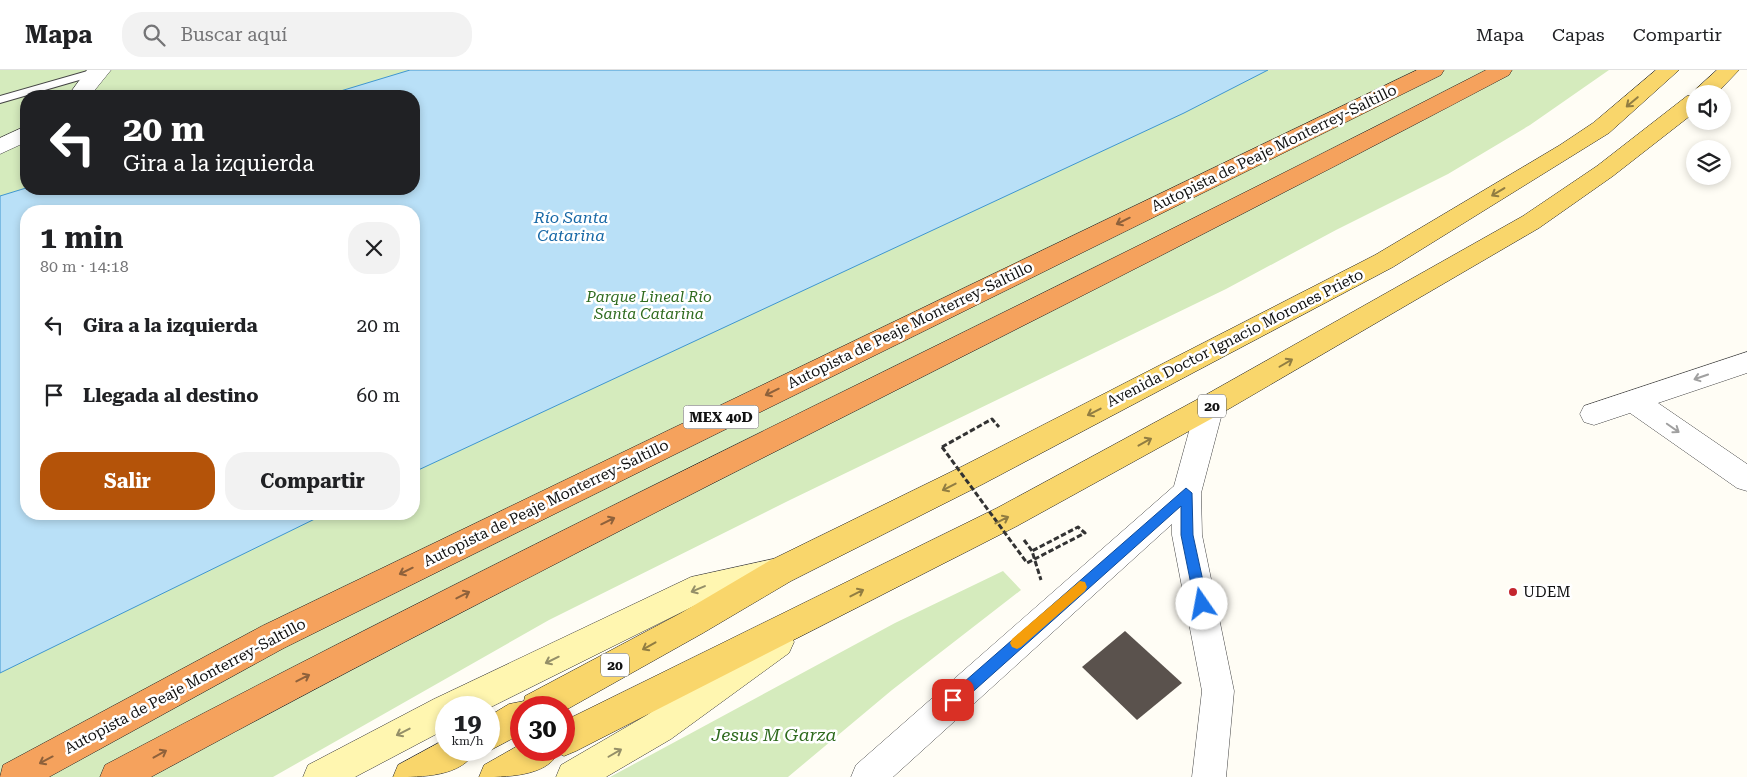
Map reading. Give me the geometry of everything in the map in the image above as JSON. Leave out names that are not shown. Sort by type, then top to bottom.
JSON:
[{"type":"highway","name":"Autopista de Peaje Monterrey-Saltillo","points":[[15,777],[273,637],[1434,70]]},
{"type":"highway","name":"MEX 40D","points":[[117,777],[215,723],[550,550],[944,356],[1502,70]]},
{"type":"main road","name":"Avenida Doctor Ignacio Morones Prieto","points":[[559,696],[780,572],[964,479],[1384,261],[1568,150],[1601,128],[1669,70]]},
{"type":"main road","points":[[1712,85],[1728,70]]},
{"type":"main road","name":"20","points":[[575,733],[1007,517],[1210,406],[1531,222],[1606,171],[1686,108]]},
{"type":"main road","name":"Avenida Doctor Ignacio Morones Prieto","points":[[478,696],[702,587],[780,572]]},
{"type":"main road","name":"20","points":[[573,777],[659,727],[820,611]]},
{"type":"main road","points":[[320,777],[435,717]]},
{"type":"main road","points":[[410,777],[439,761]]},
{"type":"main road","points":[[496,777],[524,761]]},
{"type":"street","points":[[85,90],[99,71]]},
{"type":"street","points":[[0,147],[20,136]]},
{"type":"street","points":[[1594,414],[1747,362]]},
{"type":"street","points":[[1633,401],[1747,480]]},
{"type":"street","points":[[1209,777],[1218,691],[1187,535],[1186,493],[1210,406]]},
{"type":"street","points":[[868,777],[1186,493]]},
{"type":"lane","points":[[34,90],[99,71]]},
{"type":"lane","points":[[0,100],[20,94]]},
{"type":"path","points":[[993,430],[1000,426],[992,419],[942,446],[1027,563],[1085,533],[1078,527],[1032,551]]},
{"type":"green space","name":"Parque Lineal Río Santa Catarina","points":[[0,70],[1609,70],[1530,125],[1448,174],[1336,230],[1226,289],[790,500],[549,620],[273,777],[0,777]]},
{"type":"green space","name":"Jesus M Garza","points":[[1003,571],[1021,590],[892,690],[788,777],[610,777],[895,623]]},
{"type":"water","name":"Río Santa Catarina","points":[[410,70],[1268,70],[1184,113],[420,469],[420,205],[20,205],[20,520],[313,520],[0,673],[0,196],[20,190],[20,195],[420,195],[420,90],[344,90]]},
{"type":"building","points":[[1125,631],[1182,683],[1137,720],[1082,667]]},
{"type":"slow traffic","points":[[1017,643],[1080,587]]},
{"type":"place","name":"UDEM","points":[[1513,592]]},
{"type":"route","points":[[953,700],[1186,493],[1187,535],[1202,604]]}]
